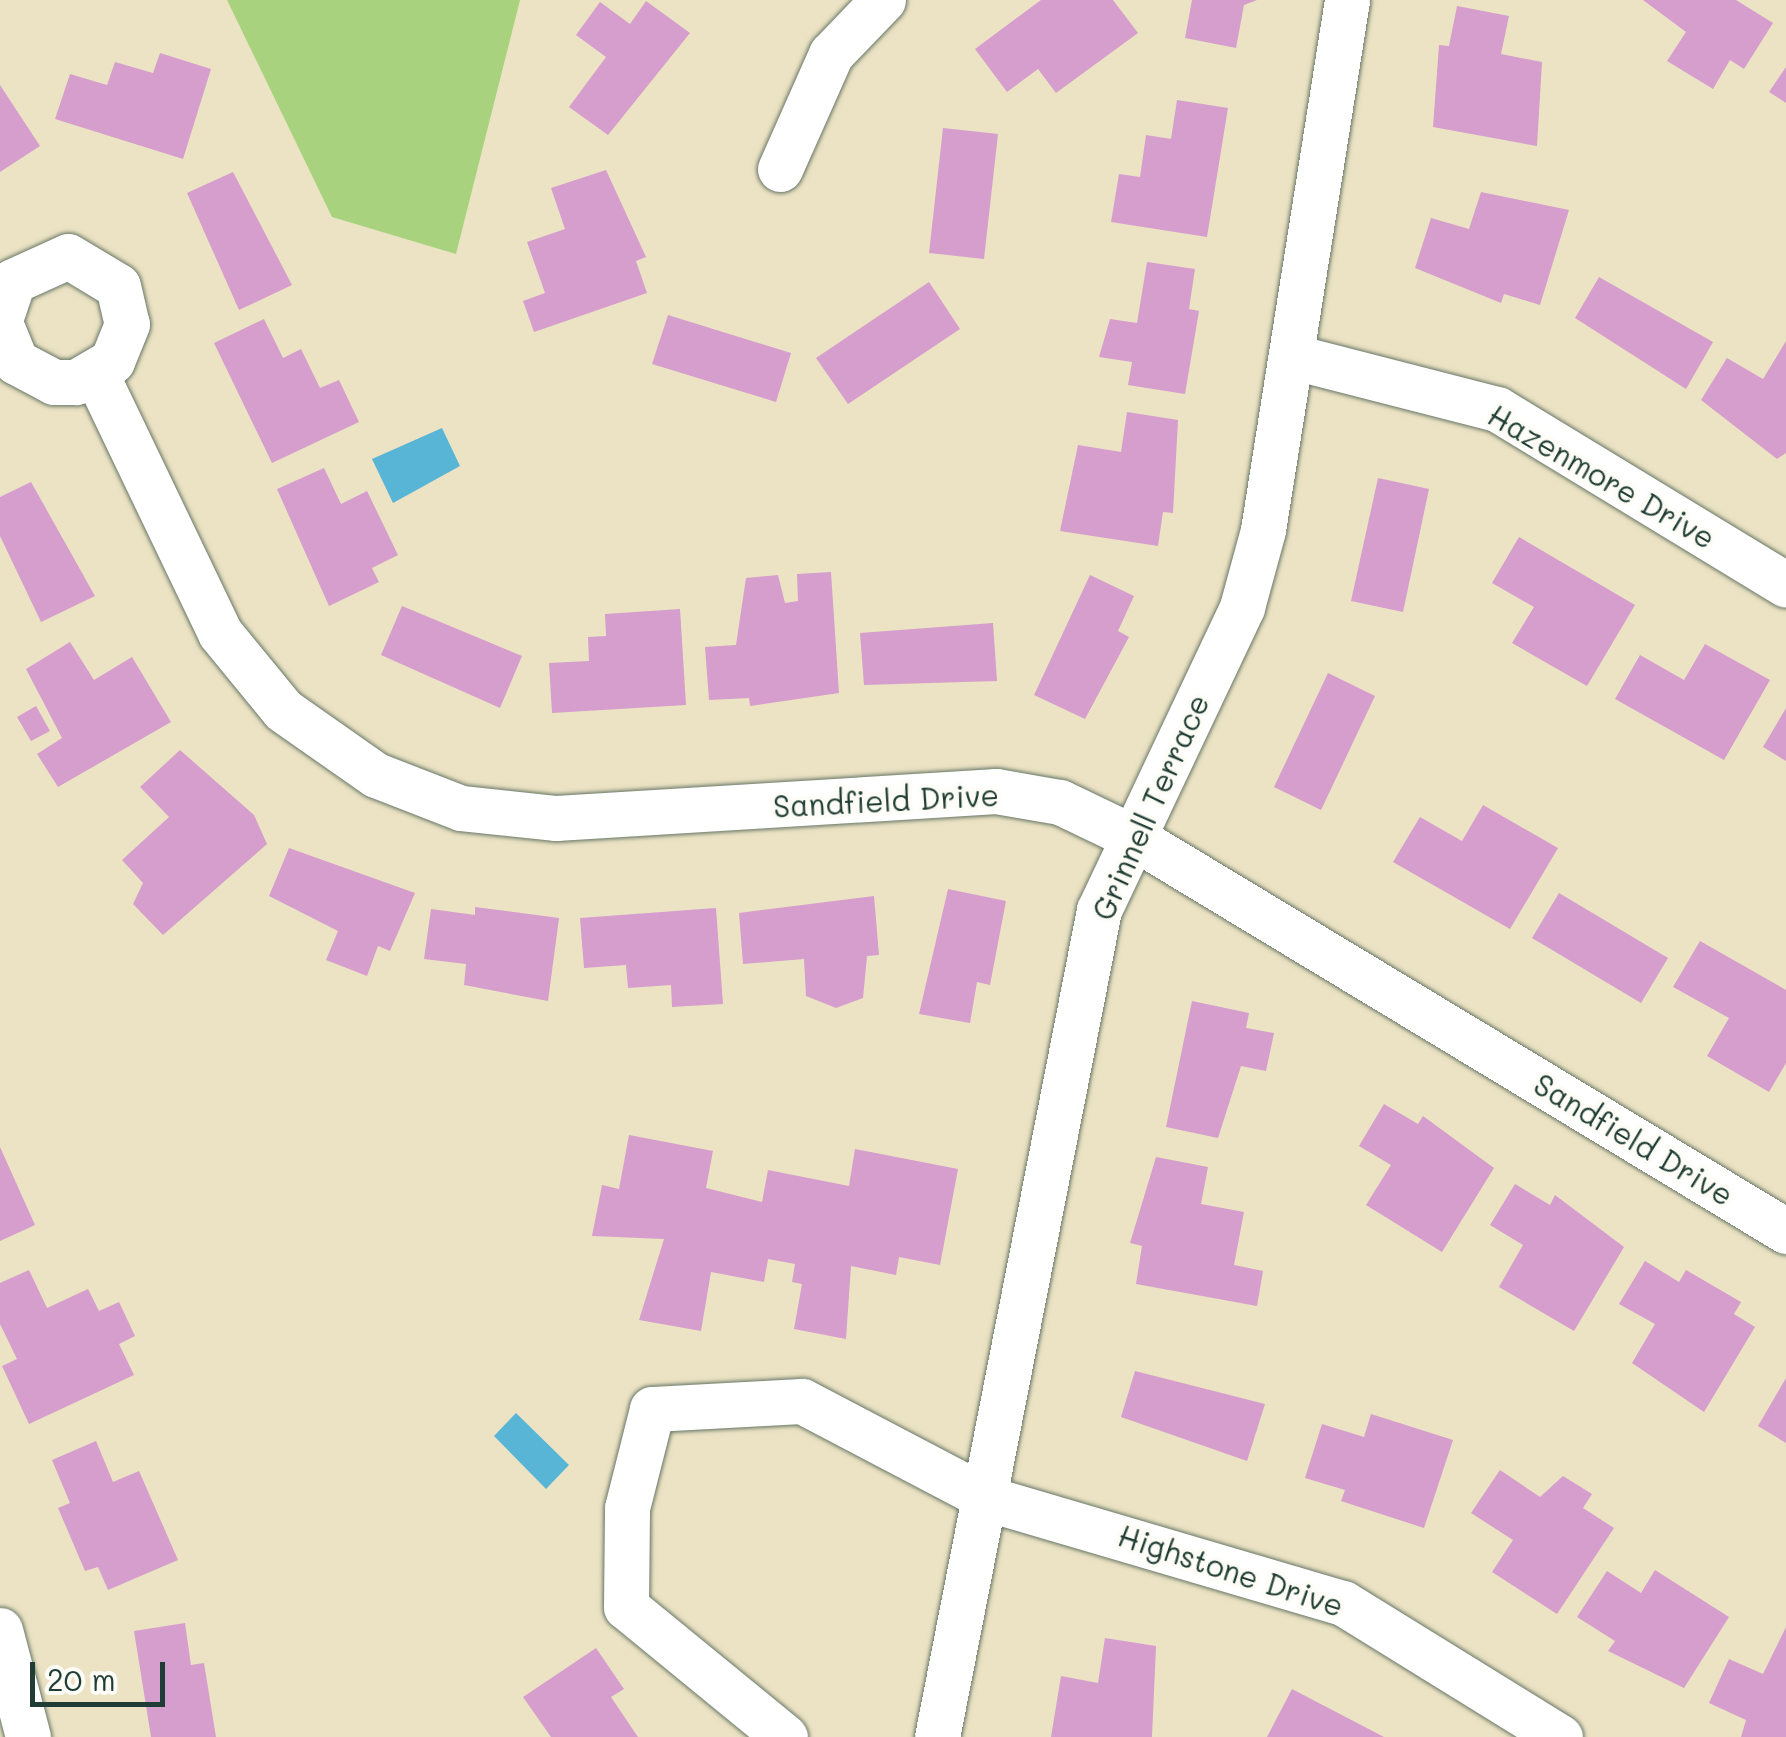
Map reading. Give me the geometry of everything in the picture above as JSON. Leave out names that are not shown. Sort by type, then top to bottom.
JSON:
[{"type":"street","points":[[780,169],[831,54],[882,0]]},
{"type":"street","name":"Grinnell Terrace","points":[[937,1737],[989,1499],[1098,910],[1242,607],[1294,357],[1347,0]]},
{"type":"street","points":[[87,260],[126,304],[123,344],[96,374],[76,382],[33,375],[0,321],[29,266],[87,260]]},
{"type":"street","name":"Hazenmore Drive","points":[[1294,357],[1496,409],[1786,585]]},
{"type":"street","name":"Sandfield Drive","points":[[96,374],[220,634],[283,710],[376,774],[462,808],[556,818],[996,791],[1060,802],[1133,837],[1786,1231]]},
{"type":"street","name":"Highstone Drive","points":[[784,1737],[626,1607],[626,1508],[652,1409],[802,1401],[989,1499],[1343,1603],[1560,1737]]},
{"type":"street","points":[[0,1630],[28,1737]]},
{"type":"green space","points":[[227,0],[520,0],[456,254],[332,217]]},
{"type":"water","points":[[442,428],[460,466],[393,503],[372,459]]},
{"type":"water","points":[[516,1413],[569,1465],[546,1489],[494,1436]]},
{"type":"building","points":[[1041,0],[1113,0],[1138,33],[1056,93],[1038,69],[1007,92],[975,49]]},
{"type":"building","points":[[1192,0],[1257,0],[1244,5],[1236,48],[1185,38]]},
{"type":"building","points":[[1643,0],[1736,0],[1773,23],[1744,69],[1730,60],[1713,89],[1667,61],[1686,32]]},
{"type":"building","points":[[646,1],[690,33],[608,135],[569,107],[606,57],[576,35],[600,2],[630,24]]},
{"type":"building","points":[[1457,6],[1509,16],[1501,54],[1542,62],[1537,146],[1433,127],[1439,45],[1449,46]]},
{"type":"building","points":[[160,53],[211,69],[183,159],[55,119],[70,74],[107,85],[115,62],[153,73]]},
{"type":"building","points":[[1786,67],[1786,103],[1769,92]]},
{"type":"building","points":[[0,85],[40,146],[0,172]]},
{"type":"building","points":[[1177,100],[1228,108],[1207,237],[1111,222],[1119,174],[1140,177],[1146,135],[1171,139]]},
{"type":"building","points":[[943,128],[998,134],[984,259],[929,253]]},
{"type":"building","points":[[606,170],[646,257],[636,261],[647,293],[534,332],[523,301],[545,293],[527,242],[565,229],[551,188]]},
{"type":"building","points":[[233,172],[292,285],[239,310],[187,193]]},
{"type":"building","points":[[1481,192],[1569,210],[1540,305],[1504,294],[1501,303],[1415,268],[1431,218],[1469,229]]},
{"type":"building","points":[[1147,262],[1195,269],[1189,309],[1199,311],[1185,394],[1128,385],[1132,362],[1099,357],[1110,319],[1137,323]]},
{"type":"building","points":[[1599,277],[1713,342],[1686,389],[1575,318]]},
{"type":"building","points":[[929,282],[960,329],[848,404],[816,358]]},
{"type":"building","points":[[668,315],[791,353],[776,402],[652,364]]},
{"type":"building","points":[[264,319],[283,358],[301,349],[320,388],[339,380],[359,422],[272,463],[214,343]]},
{"type":"building","points":[[1786,341],[1786,453],[1777,459],[1701,400],[1727,358],[1763,379]]},
{"type":"building","points":[[1127,412],[1178,420],[1173,513],[1163,512],[1158,546],[1060,531],[1078,445],[1121,452]]},
{"type":"building","points":[[324,468],[341,504],[367,491],[398,555],[372,568],[379,582],[329,606],[277,489]]},
{"type":"building","points":[[1378,478],[1429,489],[1403,612],[1351,601]]},
{"type":"building","points":[[31,482],[95,596],[41,622],[0,536],[0,497]]},
{"type":"building","points":[[1519,537],[1635,605],[1587,686],[1512,643],[1534,607],[1492,583]]},
{"type":"building","points":[[831,572],[839,693],[750,706],[749,698],[709,700],[705,647],[736,645],[746,578],[778,575],[785,603],[798,601],[797,574]]},
{"type":"building","points":[[1090,575],[1134,596],[1118,631],[1129,637],[1085,719],[1034,695]]},
{"type":"building","points":[[402,606],[522,656],[500,708],[381,655]]},
{"type":"building","points":[[680,609],[686,705],[552,713],[549,663],[589,661],[588,637],[606,636],[605,614]]},
{"type":"building","points":[[993,623],[997,681],[864,685],[860,633]]},
{"type":"building","points":[[70,642],[94,680],[132,657],[171,722],[58,787],[37,754],[62,738],[26,669]]},
{"type":"building","points":[[1705,644],[1770,680],[1724,760],[1615,699],[1640,655],[1684,680]]},
{"type":"building","points":[[1328,673],[1375,696],[1321,810],[1274,787]]},
{"type":"building","points":[[36,706],[50,731],[31,741],[17,717]]},
{"type":"building","points":[[1786,708],[1786,761],[1763,747]]},
{"type":"building","points":[[180,750],[254,815],[267,844],[163,935],[133,904],[143,883],[122,860],[169,817],[140,787]]},
{"type":"building","points":[[1483,805],[1558,848],[1510,929],[1393,862],[1420,817],[1462,841]]},
{"type":"building","points":[[289,848],[415,893],[390,951],[378,946],[367,976],[326,960],[338,931],[269,896]]},
{"type":"building","points":[[948,889],[1006,901],[990,985],[977,982],[970,1023],[919,1014]]},
{"type":"building","points":[[1559,893],[1668,958],[1641,1003],[1532,938]]},
{"type":"building","points":[[874,896],[879,955],[867,956],[863,998],[836,1008],[806,996],[804,959],[743,964],[739,913]]},
{"type":"building","points":[[475,907],[559,918],[548,1001],[464,985],[466,964],[424,959],[431,909],[475,915]]},
{"type":"building","points":[[716,908],[723,1004],[672,1007],[671,985],[628,988],[626,965],[584,968],[580,918]]},
{"type":"building","points":[[1700,941],[1786,990],[1786,1063],[1769,1092],[1707,1056],[1729,1018],[1673,987]]},
{"type":"building","points":[[1192,1001],[1249,1013],[1246,1028],[1274,1033],[1266,1071],[1241,1066],[1218,1138],[1166,1127]]},
{"type":"building","points":[[1384,1104],[1418,1124],[1423,1116],[1494,1168],[1442,1252],[1366,1205],[1391,1165],[1359,1146]]},
{"type":"building","points":[[629,1135],[713,1151],[706,1188],[762,1202],[768,1170],[849,1186],[855,1149],[958,1169],[940,1265],[899,1257],[896,1275],[851,1266],[846,1339],[794,1329],[802,1284],[792,1282],[795,1264],[768,1259],[764,1282],[711,1272],[701,1331],[639,1320],[664,1239],[592,1236],[602,1185],[619,1189]]},
{"type":"building","points":[[0,1147],[35,1225],[0,1241]]},
{"type":"building","points":[[1156,1157],[1208,1167],[1201,1204],[1244,1212],[1234,1265],[1263,1271],[1257,1306],[1136,1284],[1142,1246],[1130,1243]]},
{"type":"building","points":[[1515,1184],[1550,1205],[1555,1195],[1624,1247],[1574,1331],[1499,1287],[1523,1245],[1490,1225]]},
{"type":"building","points":[[1645,1261],[1679,1282],[1686,1270],[1741,1302],[1734,1314],[1755,1327],[1704,1412],[1632,1363],[1655,1324],[1619,1304]]},
{"type":"building","points":[[29,1270],[47,1308],[88,1289],[99,1311],[119,1302],[135,1336],[119,1344],[134,1375],[29,1424],[2,1366],[17,1359],[0,1324],[0,1283]]},
{"type":"building","points":[[1135,1371],[1265,1404],[1247,1461],[1121,1417]]},
{"type":"building","points":[[1786,1378],[1786,1443],[1758,1426]]},
{"type":"building","points":[[1371,1414],[1453,1440],[1424,1528],[1341,1501],[1345,1490],[1305,1478],[1322,1424],[1364,1437]]},
{"type":"building","points":[[96,1441],[113,1482],[139,1471],[178,1560],[108,1590],[98,1567],[85,1571],[58,1508],[70,1503],[52,1460]]},
{"type":"building","points":[[1500,1470],[1540,1497],[1563,1476],[1592,1494],[1583,1508],[1614,1528],[1557,1614],[1492,1572],[1513,1540],[1471,1513]]},
{"type":"building","points":[[1655,1570],[1729,1617],[1684,1688],[1608,1651],[1615,1641],[1577,1617],[1607,1571],[1641,1593]]},
{"type":"building","points":[[185,1623],[191,1665],[204,1663],[216,1737],[151,1737],[134,1631]]},
{"type":"building","points":[[1786,1627],[1786,1737],[1741,1737],[1746,1720],[1709,1703],[1729,1659],[1763,1674]]},
{"type":"building","points":[[1105,1638],[1156,1646],[1152,1737],[1051,1737],[1061,1676],[1098,1683]]},
{"type":"building","points":[[596,1648],[624,1689],[611,1697],[638,1737],[551,1737],[523,1697]]},
{"type":"building","points":[[1292,1689],[1384,1737],[1267,1737]]}]
